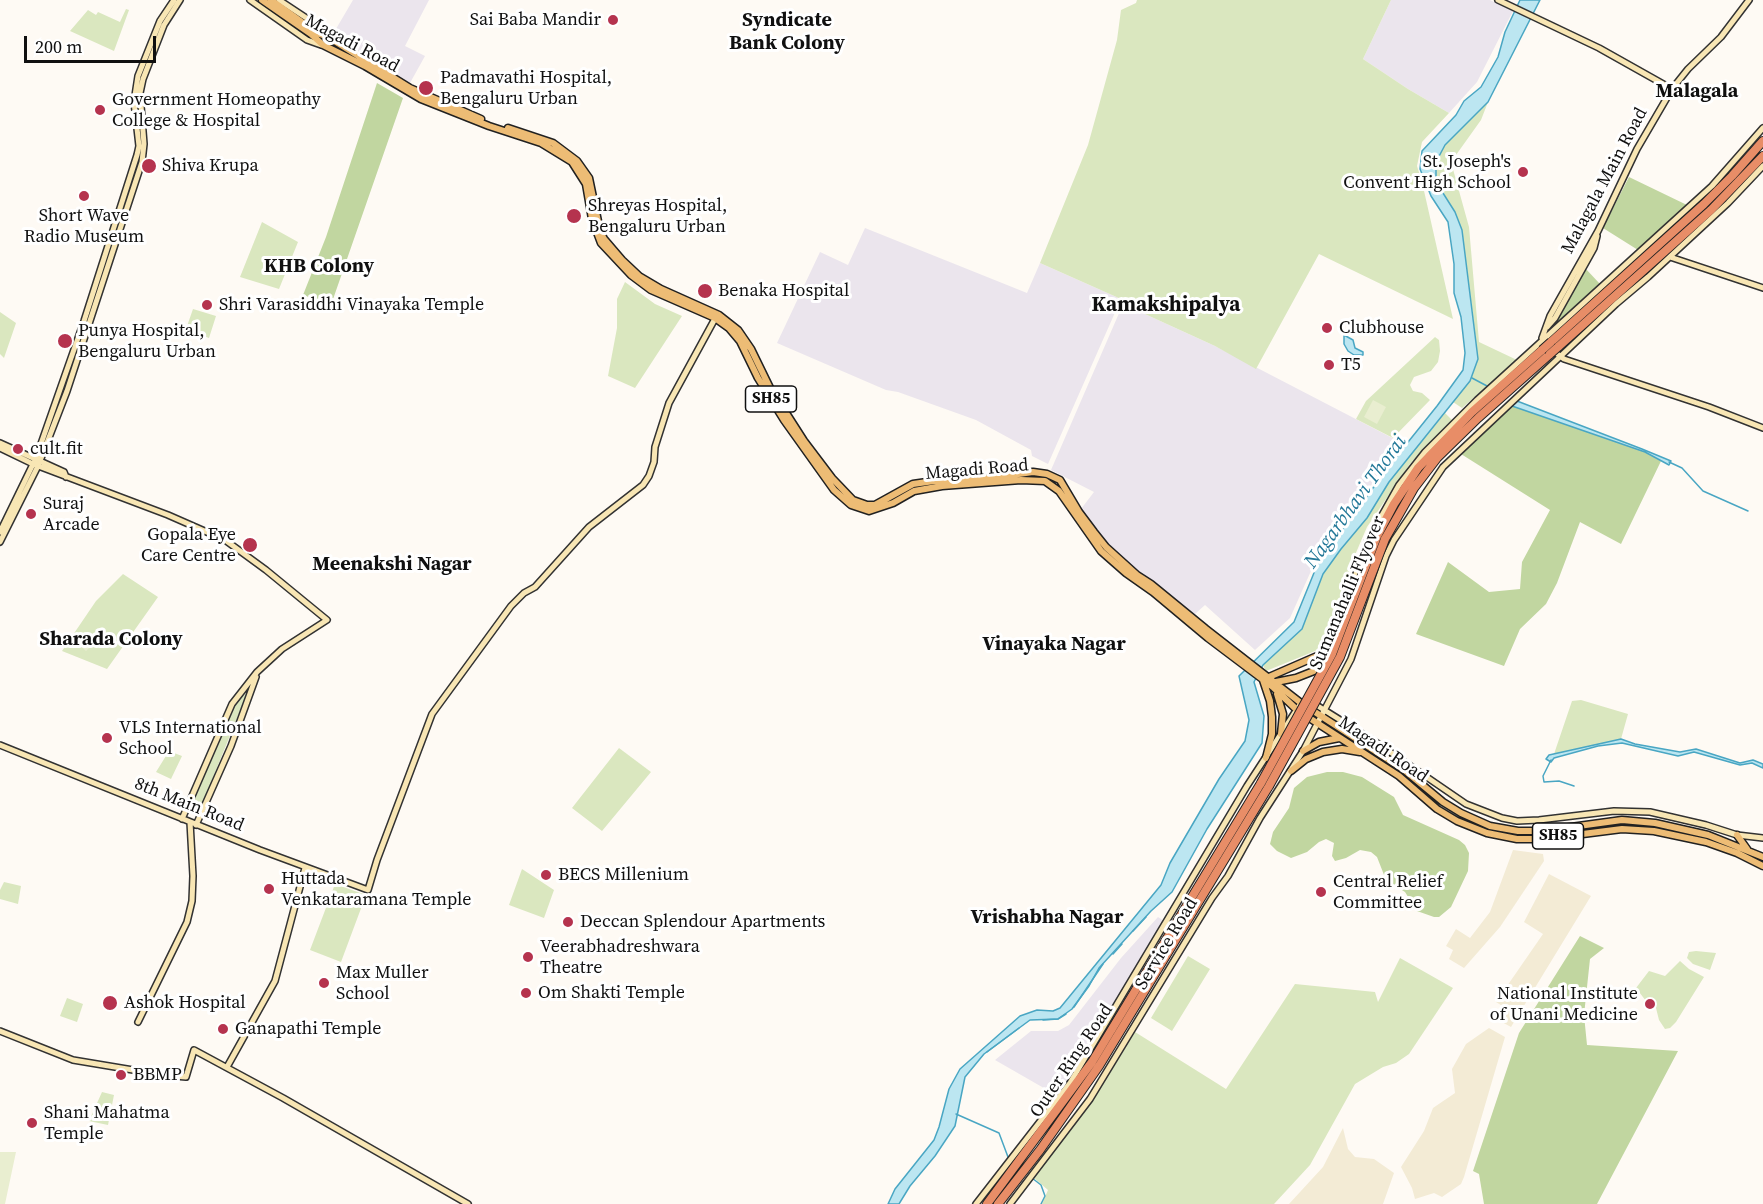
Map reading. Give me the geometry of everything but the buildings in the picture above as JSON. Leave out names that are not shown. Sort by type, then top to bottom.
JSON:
[{"type":"highway","points":[[1737,165],[1763,141]]},
{"type":"highway","points":[[1742,183],[1763,156]]},
{"type":"highway","name":"Sumanahalli Flyover","points":[[1555,344],[1689,218],[1737,165]]},
{"type":"highway","name":"Sumanahalli Flyover","points":[[1157,973],[1340,657],[1381,537],[1414,488],[1437,458],[1546,352],[1742,183]]},
{"type":"highway","name":"Sumanahalli Flyover","points":[[1172,928],[1265,784]]},
{"type":"highway","points":[[1170,916],[1172,928]]},
{"type":"highway","name":"Outer Ring Road","points":[[998,1204],[1019,1165],[1064,1096],[1126,1009],[1152,955],[1172,928]]},
{"type":"highway","points":[[1167,956],[1175,960]]},
{"type":"highway","name":"Outer Ring Road","points":[[987,1204],[1099,1066],[1157,973]]},
{"type":"highway","points":[[1019,1165],[1032,1174]]},
{"type":"main road","name":"SH85","points":[[262,0],[323,45]]},
{"type":"main road","name":"SH85","points":[[271,0],[317,33],[328,37]]},
{"type":"main road","name":"Magadi Road","points":[[328,37],[388,75],[437,101],[491,123],[543,138],[569,153],[589,178],[600,231],[604,239],[639,276],[716,316],[729,328],[740,341],[758,378],[784,420],[834,490],[851,505],[869,511],[883,508],[914,491],[942,486],[1045,480],[1059,491],[1095,543],[1113,562],[1153,591],[1208,638],[1403,769],[1443,802],[1461,813],[1490,826],[1508,830],[1535,831],[1622,820],[1644,821],[1708,834],[1763,856]]},
{"type":"main road","name":"Magadi Road","points":[[323,45],[365,66],[421,99],[489,126],[541,143],[567,157],[586,184],[597,236],[610,254],[631,275],[651,290],[716,316]]},
{"type":"main road","points":[[1266,758],[1272,734],[1272,717],[1263,676],[1330,649]]},
{"type":"main road","points":[[1283,731],[1283,709],[1274,684],[1319,669]]},
{"type":"main road","name":"Magadi Road","points":[[1274,684],[1297,710],[1409,783],[1447,815],[1468,826],[1497,836],[1535,839],[1622,829],[1644,830],[1706,842],[1737,853],[1763,866]]},
{"type":"main road","points":[[1303,751],[1319,742],[1340,738]]},
{"type":"main road","points":[[1291,771],[1306,759],[1329,750],[1348,750],[1371,757]]},
{"type":"main road","points":[[1737,835],[1748,850]]},
{"type":"street","points":[[0,532],[37,463],[84,321],[139,146],[134,102],[138,76],[160,21],[174,0]]},
{"type":"street","points":[[0,542],[67,391],[142,162],[144,144],[140,93],[143,79],[164,25],[180,0]]},
{"type":"street","name":"Magadi Road","points":[[250,0],[307,40],[323,45]]},
{"type":"street","name":"Magadi Road","points":[[279,0],[320,27],[328,37]]},
{"type":"street","points":[[1498,0],[1599,48],[1672,88]]},
{"type":"street","name":"Malagala Main Road","points":[[1542,340],[1544,331],[1555,318],[1594,248],[1598,231],[1637,149],[1672,88],[1721,37],[1749,0]]},
{"type":"street","points":[[1152,955],[1170,916],[1230,814],[1313,682],[1330,649],[1359,561],[1399,485],[1425,452],[1490,388],[1737,165],[1763,128]]},
{"type":"street","name":"Service Road","points":[[1010,1204],[1090,1099],[1303,751],[1351,659],[1386,556],[1400,530],[1443,467],[1616,304],[1670,257],[1742,183],[1763,166]]},
{"type":"street","points":[[1670,257],[1763,288]]},
{"type":"street","name":"8th Main Road","points":[[0,745],[193,824],[368,890],[432,714],[511,606],[535,586],[589,528],[643,485],[654,462],[655,447],[669,403],[716,316]]},
{"type":"street","points":[[1542,340],[1561,357],[1709,407],[1763,428]]},
{"type":"street","points":[[0,443],[66,477],[168,515],[225,540],[327,620],[282,649],[257,672],[232,704],[182,819]]},
{"type":"street","points":[[0,448],[37,463]]},
{"type":"street","points":[[138,1022],[186,922],[192,901],[193,824],[231,746],[257,672]]},
{"type":"street","points":[[1313,682],[1333,693]]},
{"type":"street","name":"Magadi Road","points":[[1322,713],[1377,743],[1466,804],[1496,816],[1517,821],[1614,811],[1642,811],[1706,825],[1737,835],[1763,838]]},
{"type":"street","points":[[1283,731],[1307,742]]},
{"type":"street","points":[[227,1067],[275,981],[305,868]]},
{"type":"street","points":[[0,1031],[73,1060],[111,1068],[186,1077],[194,1050],[468,1204]]},
{"type":"street","points":[[976,1204],[1019,1165]]},
{"type":"shaded area","points":[[353,0],[429,0],[405,46],[425,56],[410,83],[333,34]]},
{"type":"shaded area","points":[[1391,0],[1490,0],[1513,11],[1477,82],[1449,113],[1363,59]]},
{"type":"shaded area","points":[[865,228],[1027,293],[1040,263],[1121,299],[1048,464],[1032,456],[1031,450],[976,420],[898,392],[886,390],[777,343],[820,252],[848,265]]},
{"type":"shaded area","points":[[1123,304],[1215,346],[1402,443],[1315,562],[1290,618],[1255,650],[1205,605],[1195,614],[1139,574],[1106,541],[1081,509],[1094,492],[1051,470]]},
{"type":"shaded area","points":[[1513,850],[1543,854],[1544,861],[1500,927],[1464,968],[1449,959],[1453,950],[1446,946],[1456,929],[1470,938],[1490,912]]},
{"type":"shaded area","points":[[1549,874],[1591,896],[1511,1027],[1500,1021],[1507,1009],[1496,1002],[1543,934],[1524,922]]},
{"type":"shaded area","points":[[1158,917],[1164,921],[1076,1067],[1056,1095],[995,1060],[1031,1031],[1058,1031],[1069,1025],[1121,958]]},
{"type":"shaded area","points":[[1489,1028],[1505,1037],[1461,1184],[1442,1197],[1434,1193],[1415,1199],[1401,1167],[1424,1131],[1433,1108],[1455,1093],[1452,1069],[1466,1044]]},
{"type":"shaded area","points":[[1343,1128],[1348,1149],[1355,1157],[1374,1159],[1394,1173],[1383,1204],[1289,1204],[1323,1167]]},
{"type":"green space","points":[[1137,0],[1391,0],[1363,59],[1449,113],[1422,142],[1417,166],[1453,319],[1319,254],[1256,369],[1215,346],[1123,304],[1121,299],[1040,263],[1088,145],[1117,40],[1121,10],[1136,3]]},
{"type":"green space","points":[[126,9],[129,10],[114,51],[70,31],[88,10],[96,15],[98,12],[120,22]]},
{"type":"green space","points":[[377,83],[403,98],[331,305],[303,295],[326,237]]},
{"type":"green space","points":[[1488,102],[1481,120],[1451,162],[1469,227],[1479,342],[1517,360],[1462,408],[1453,402],[1470,381],[1478,359],[1462,230],[1436,182],[1436,162],[1445,145]]},
{"type":"green space","points":[[1629,177],[1687,205],[1638,250],[1603,228]]},
{"type":"green space","points":[[262,222],[298,242],[279,289],[240,277]]},
{"type":"green space","points":[[1585,268],[1600,284],[1559,322],[1556,321]]},
{"type":"green space","points":[[625,282],[655,304],[682,316],[635,388],[608,376],[617,328],[617,299]]},
{"type":"green space","points":[[193,309],[216,316],[209,338],[186,329]]},
{"type":"green space","points":[[0,312],[16,323],[4,358],[0,354]]},
{"type":"green space","points":[[1435,337],[1439,340],[1438,362],[1431,371],[1414,377],[1410,385],[1413,391],[1422,393],[1430,400],[1393,438],[1356,419],[1366,401]]},
{"type":"green space","points":[[1373,400],[1386,407],[1377,424],[1364,417]]},
{"type":"green space","points":[[1512,406],[1645,452],[1661,461],[1621,544],[1580,522],[1557,583],[1546,604],[1520,629],[1504,666],[1416,634],[1448,562],[1489,592],[1520,589],[1522,562],[1550,510],[1461,454]]},
{"type":"green space","points":[[1445,413],[1452,420],[1410,464],[1367,527],[1352,562],[1329,634],[1320,649],[1266,671],[1263,665],[1302,629],[1323,574],[1367,518],[1389,482]]},
{"type":"green space","points":[[123,574],[158,597],[107,669],[62,651],[96,601]]},
{"type":"green space","points":[[90,633],[95,638],[86,651],[77,643],[85,634]]},
{"type":"green space","points":[[248,691],[199,812],[190,809],[234,705]]},
{"type":"green space","points":[[1581,700],[1628,714],[1621,739],[1554,754],[1572,701]]},
{"type":"green space","points":[[619,748],[651,772],[602,831],[572,808]]},
{"type":"green space","points":[[169,751],[182,756],[171,779],[156,772]]},
{"type":"green space","points":[[1327,772],[1343,772],[1362,777],[1394,797],[1403,815],[1459,840],[1465,845],[1469,853],[1468,871],[1451,907],[1439,917],[1417,911],[1405,892],[1386,880],[1377,857],[1371,852],[1360,850],[1335,861],[1332,856],[1334,843],[1326,839],[1307,852],[1291,858],[1277,851],[1270,844],[1273,832],[1289,808],[1294,788],[1307,777]]},
{"type":"green space","points":[[522,869],[554,890],[544,918],[509,905]]},
{"type":"green space","points":[[4,882],[21,886],[18,904],[0,899],[0,890]]},
{"type":"green space","points":[[335,884],[366,895],[341,962],[310,950]]},
{"type":"green space","points":[[1580,936],[1604,948],[1590,959],[1584,1015],[1587,1045],[1678,1051],[1597,1204],[1484,1204],[1479,1174],[1473,1171],[1519,1033]]},
{"type":"green space","points":[[1689,952],[1716,953],[1710,970],[1693,964],[1687,958]]},
{"type":"green space","points":[[1188,956],[1210,969],[1172,1031],[1151,1018]]},
{"type":"green space","points":[[1400,958],[1453,988],[1409,1054],[1355,1084],[1310,1165],[1274,1204],[1042,1204],[1048,1190],[1034,1178],[1092,1101],[1135,1032],[1226,1089],[1295,984],[1375,992],[1378,1002]]},
{"type":"green space","points":[[1680,961],[1704,977],[1676,1022],[1670,1028],[1665,1029],[1659,1020],[1656,1008],[1646,1001],[1636,988],[1649,971],[1665,976]]},
{"type":"green space","points":[[67,998],[83,1004],[77,1022],[60,1016]]},
{"type":"green space","points":[[102,1092],[114,1095],[108,1125],[89,1121]]},
{"type":"green space","points":[[0,1152],[16,1152],[5,1204],[0,1204]]},
{"type":"water","name":"Nagarbhavi Thorai","points":[[1520,0],[1540,0],[1488,102],[1445,145],[1436,162],[1436,182],[1455,212],[1462,230],[1478,359],[1470,381],[1389,482],[1367,518],[1323,574],[1302,629],[1263,665],[1254,682],[1264,716],[1262,743],[1207,829],[1172,892],[1151,911],[1099,968],[1072,1009],[1058,1019],[1030,1020],[984,1054],[965,1077],[955,1126],[899,1204],[888,1204],[895,1189],[934,1140],[949,1089],[960,1069],[1020,1016],[1037,1010],[1053,1011],[1060,1008],[1161,885],[1170,863],[1219,779],[1245,741],[1249,720],[1239,676],[1294,622],[1318,563],[1463,370],[1465,353],[1461,317],[1454,293],[1454,264],[1448,222],[1431,196],[1420,169],[1422,151],[1456,115],[1464,101],[1481,87],[1498,57],[1505,32]]},
{"type":"water","points":[[1344,335],[1353,340],[1355,348],[1363,352],[1363,355],[1354,355],[1348,351],[1344,344]]},
{"type":"water","points":[[1517,401],[1671,461],[1669,465],[1645,452],[1512,406]]},
{"type":"water","points":[[1621,739],[1635,744],[1680,752],[1696,749],[1740,763],[1753,760],[1763,764],[1763,768],[1752,763],[1740,765],[1694,752],[1678,756],[1622,743],[1598,746],[1554,758],[1551,762],[1546,759],[1549,755]]},
{"type":"waterway","points":[[1472,378],[1487,386]]},
{"type":"waterway","points":[[1669,462],[1682,468],[1703,491],[1748,511]]},
{"type":"waterway","points":[[1551,760],[1543,776],[1544,782],[1559,781],[1574,786]]},
{"type":"waterway","name":"Nagarbhavi Thorai","points":[[1133,931],[1146,917]]},
{"type":"waterway","name":"Nagarbhavi Thorai","points":[[1113,954],[1122,944]]},
{"type":"waterway","name":"Nagarbhavi Thorai","points":[[1074,1007],[1103,964]]},
{"type":"waterway","name":"Nagarbhavi Thorai","points":[[1043,1020],[1058,1019],[1066,1014]]},
{"type":"waterway","name":"Nagarbhavi Thorai","points":[[987,1052],[1019,1028]]},
{"type":"waterway","points":[[956,1114],[999,1133],[1008,1157]]},
{"type":"waterway","points":[[1032,1178],[1041,1185],[1045,1196],[1041,1204]]},
{"type":"place","name":"Sai Baba Mandir","points":[[613,20]]},
{"type":"place","name":"Padmavathi Hospital, Bengaluru Urban","points":[[426,88]]},
{"type":"place","name":"Government Homeopathy College & Hospital","points":[[100,110]]},
{"type":"place","name":"Shiva Krupa","points":[[149,166]]},
{"type":"place","name":"St. Joseph's Convent High School","points":[[1523,172]]},
{"type":"place","name":"Short Wave Radio Museum","points":[[84,196]]},
{"type":"place","name":"Shreyas Hospital, Bengaluru Urban","points":[[574,216]]},
{"type":"place","name":"Benaka Hospital","points":[[705,291]]},
{"type":"place","name":"Shri Varasiddhi Vinayaka Temple","points":[[207,305]]},
{"type":"place","name":"Clubhouse","points":[[1327,328]]},
{"type":"place","name":"Punya Hospital, Bengaluru Urban","points":[[65,341]]},
{"type":"place","name":"T5","points":[[1329,365]]},
{"type":"place","name":"cult.fit","points":[[18,449]]},
{"type":"place","name":"Suraj Arcade","points":[[31,514]]},
{"type":"place","name":"Gopala Eye Care Centre","points":[[250,545]]},
{"type":"place","name":"VLS International School","points":[[107,738]]},
{"type":"place","name":"BECS Millenium","points":[[546,875]]},
{"type":"place","name":"Huttada Venkataramana Temple","points":[[269,889]]},
{"type":"place","name":"Central Relief Committee","points":[[1321,892]]},
{"type":"place","name":"Deccan Splendour Apartments","points":[[568,922]]},
{"type":"place","name":"Veerabhadreshwara Theatre","points":[[528,957]]},
{"type":"place","name":"Max Muller School","points":[[324,983]]},
{"type":"place","name":"Om Shakti Temple","points":[[526,993]]},
{"type":"place","name":"Ashok Hospital","points":[[110,1003]]},
{"type":"place","name":"National Institute of Unani Medicine","points":[[1650,1004]]},
{"type":"place","name":"Ganapathi Temple","points":[[223,1029]]},
{"type":"place","name":"BBMP","points":[[121,1075]]},
{"type":"place","name":"Shani Mahatma Temple","points":[[32,1123]]},
{"type":"district","name":"Syndicate Bank Colony","points":[[787,32]]},
{"type":"district","name":"Malagala","points":[[1697,92]]},
{"type":"district","name":"KHB Colony","points":[[319,267]]},
{"type":"district","name":"Kamakshipalya","points":[[1166,306]]},
{"type":"district","name":"Meenakshi Nagar","points":[[392,565]]},
{"type":"district","name":"Sharada Colony","points":[[111,640]]},
{"type":"district","name":"Vinayaka Nagar","points":[[1054,645]]},
{"type":"district","name":"Vrishabha Nagar","points":[[1047,918]]}]
